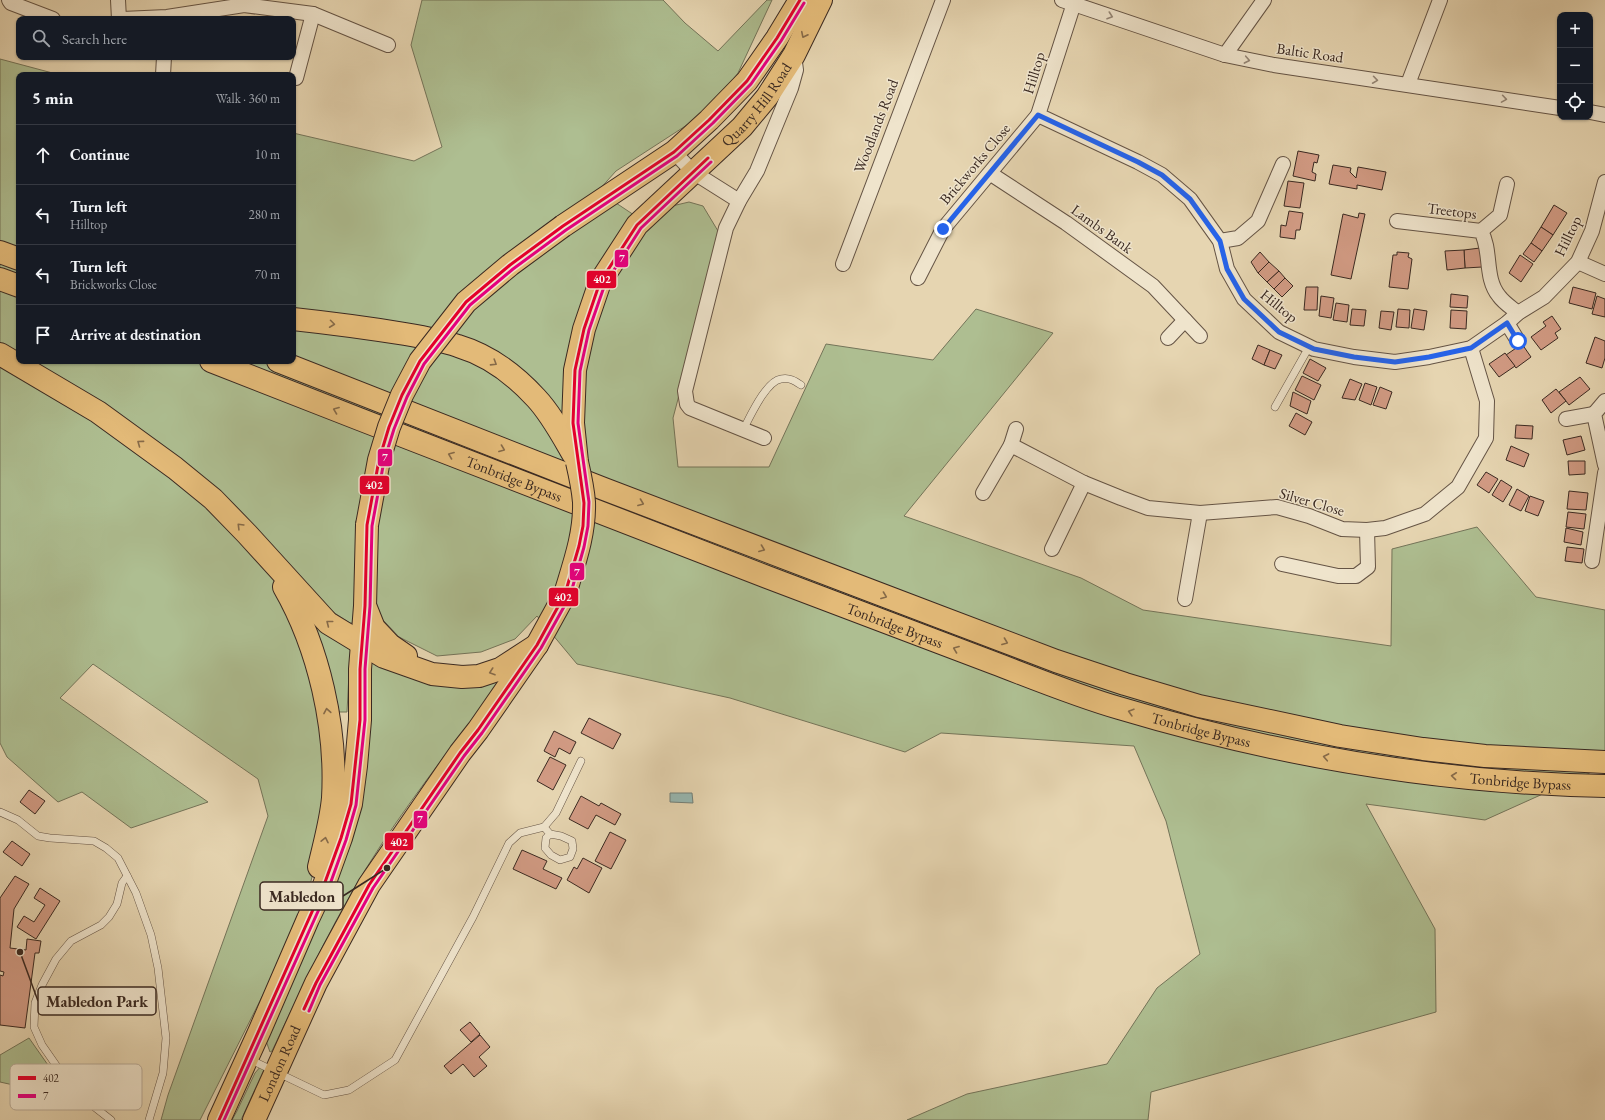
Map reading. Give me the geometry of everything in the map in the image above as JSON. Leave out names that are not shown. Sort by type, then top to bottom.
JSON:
[{"type":"highway","name":"Quarry Hill Road","points":[[218,1120],[324,885],[341,838],[351,804],[356,766],[365,606],[367,525],[379,460],[389,427],[402,395],[420,360],[466,302],[510,265],[563,226],[674,152],[711,118],[747,81],[777,38],[800,0]]},
{"type":"highway","name":"Quarry Hill Road","points":[[564,423],[574,370],[584,329],[600,282],[637,225],[742,127],[767,97],[794,55],[821,0]]},
{"type":"highway","points":[[0,240],[16,244]]},
{"type":"highway","points":[[0,252],[16,258]]},
{"type":"highway","points":[[0,279],[16,285]]},
{"type":"highway","name":"London Road","points":[[254,1120],[316,983],[369,885],[537,645],[565,594],[579,546],[583,526],[584,503],[577,462],[564,423],[509,373],[485,358],[459,346],[383,330],[296,319]]},
{"type":"highway","points":[[0,354],[16,363]]},
{"type":"highway","points":[[17,364],[98,412],[175,468],[213,499],[328,623],[384,657],[432,674],[462,677],[480,676],[500,669],[537,645]]},
{"type":"highway","name":"Tonbridge Bypass","points":[[219,364],[928,638],[1115,707],[1198,730],[1337,760],[1416,772],[1481,779],[1605,786]]},
{"type":"highway","name":"Tonbridge Bypass","points":[[286,364],[604,489],[858,586],[1056,661],[1125,684],[1199,706],[1348,737],[1423,749],[1485,756],[1605,762]]},
{"type":"highway","points":[[266,556],[297,610],[325,696],[330,726],[333,764],[333,799],[308,919]]},
{"type":"highway","points":[[365,606],[374,628],[390,645],[432,674]]},
{"type":"street","points":[[9,0],[11,3],[46,16]]},
{"type":"street","points":[[118,0],[119,16]]},
{"type":"street","name":"Woodlands Road","points":[[843,264],[942,0]]},
{"type":"street","points":[[1225,55],[1264,0]]},
{"type":"street","points":[[1408,84],[1440,0]]},
{"type":"street","name":"Baltic Road","points":[[1070,1],[1225,55],[1274,65],[1557,108]]},
{"type":"street","name":"Hilltop","points":[[1070,1],[1038,115],[1138,162],[1162,175],[1190,199],[1220,241],[1227,269],[1244,299],[1279,332],[1314,349],[1354,357],[1395,362],[1429,357],[1471,348],[1507,323],[1518,313],[1544,297],[1578,262],[1592,231],[1605,182]]},
{"type":"street","points":[[177,16],[245,2],[313,14],[388,45]]},
{"type":"street","points":[[296,78],[313,14]]},
{"type":"street","name":"Quarry Hill Road","points":[[764,438],[690,408],[687,404],[685,391],[726,228],[756,171],[791,88],[796,70],[794,55]]},
{"type":"street","points":[[163,72],[164,60]]},
{"type":"street","points":[[1593,113],[1605,115]]},
{"type":"street","name":"Brickworks Close","points":[[918,278],[943,229],[991,174],[1008,150],[1038,115]]},
{"type":"street","points":[[674,152],[693,172],[739,201]]},
{"type":"street","points":[[1220,241],[1238,238],[1258,221],[1283,164]]},
{"type":"street","name":"Lambs Bank","points":[[991,174],[1066,224],[1153,286],[1200,336]]},
{"type":"street","points":[[1481,230],[1500,216],[1507,184]]},
{"type":"street","name":"Treetops","points":[[1397,221],[1481,230],[1486,238],[1491,281],[1499,296],[1518,313]]},
{"type":"street","points":[[1578,262],[1605,274]]},
{"type":"street","points":[[1168,338],[1185,320]]},
{"type":"street","points":[[1507,323],[1518,341]]},
{"type":"street","name":"Silver Close","points":[[1010,445],[1084,482],[1148,508],[1200,513],[1277,507],[1309,516],[1342,530],[1385,528],[1425,514],[1458,487],[1486,438],[1487,401],[1471,348]]},
{"type":"street","points":[[1566,419],[1594,414],[1605,401]]},
{"type":"street","points":[[1594,414],[1605,465]]},
{"type":"street","points":[[983,493],[1010,445],[1016,429]]},
{"type":"street","points":[[1592,561],[1605,473]]},
{"type":"street","points":[[1052,549],[1084,482]]},
{"type":"street","points":[[1185,599],[1200,513]]},
{"type":"street","points":[[1282,564],[1338,576],[1356,576],[1368,567],[1367,530]]},
{"type":"lane","points":[[1275,407],[1309,347]]},
{"type":"lane","points":[[743,430],[762,396],[772,384],[780,378],[791,379],[801,385]]},
{"type":"lane","points":[[247,1058],[324,1095],[349,1090],[395,1060],[473,917],[509,843],[520,834],[544,827],[556,813],[580,761]]},
{"type":"lane","points":[[0,812],[18,820],[38,836],[94,840],[118,858],[136,893],[151,935],[158,968],[165,1019],[166,1038],[163,1073],[149,1120]]},
{"type":"lane","points":[[544,827],[550,834]]},
{"type":"lane","points":[[55,1064],[42,1045],[34,1027],[35,1003],[42,985],[56,959],[71,941],[101,925],[109,917],[117,904],[122,883],[127,876]]},
{"type":"lane","points":[[98,1110],[110,1120]]},
{"type":"green space","points":[[422,0],[663,0],[685,23],[718,51],[767,0],[772,0],[738,73],[707,112],[616,171],[598,191],[634,215],[689,202],[703,206],[721,236],[673,418],[678,467],[769,467],[826,344],[933,360],[976,309],[1053,333],[904,516],[1081,578],[1143,610],[1391,646],[1392,549],[1477,527],[1536,597],[1605,610],[1605,766],[1485,820],[1366,804],[1435,929],[1436,1012],[1151,1092],[1148,1120],[907,1120],[967,1094],[1107,1064],[1157,988],[1200,954],[1166,821],[1134,746],[941,733],[905,752],[730,698],[577,664],[537,616],[515,639],[481,652],[437,656],[399,637],[384,621],[350,623],[330,610],[301,634],[327,751],[324,829],[308,893],[270,981],[200,1120],[161,1120],[168,1095],[268,816],[258,779],[93,664],[60,698],[208,802],[131,828],[82,792],[58,802],[7,757],[0,743],[0,59],[49,72],[16,72],[16,364],[296,364],[296,134],[414,161],[442,147],[411,45]]},
{"type":"green space","points":[[311,620],[354,645],[349,673],[347,712],[339,712],[328,664]]},
{"type":"green space","points":[[369,653],[428,681],[453,687],[469,686],[506,674],[411,801],[365,870],[336,920],[272,1051],[270,1052],[265,1038],[317,918]]},
{"type":"green space","points":[[29,1038],[47,1064],[10,1064],[10,1084],[0,1082],[0,1055]]},
{"type":"green space","points":[[266,1065],[241,1120],[232,1120],[255,1073],[261,1066]]},
{"type":"water","points":[[670,793],[692,793],[693,803],[670,802]]},
{"type":"building","points":[[1298,151],[1319,155],[1317,163],[1314,162],[1312,172],[1316,174],[1315,181],[1293,176]]},
{"type":"building","points":[[1333,165],[1351,168],[1350,172],[1356,178],[1358,167],[1386,172],[1382,190],[1357,185],[1357,189],[1329,184]]},
{"type":"building","points":[[1288,181],[1304,183],[1300,208],[1284,206]]},
{"type":"building","points":[[1554,205],[1567,213],[1553,235],[1541,227]]},
{"type":"building","points":[[1289,211],[1303,213],[1300,230],[1296,230],[1295,239],[1280,237],[1281,225],[1286,226]]},
{"type":"building","points":[[1359,213],[1365,214],[1351,279],[1331,275],[1343,214],[1358,218]]},
{"type":"building","points":[[1541,227],[1553,235],[1542,251],[1531,243]]},
{"type":"building","points":[[1531,243],[1542,251],[1534,262],[1523,254]]},
{"type":"building","points":[[1480,248],[1482,267],[1465,268],[1464,250]]},
{"type":"building","points":[[1464,250],[1465,268],[1447,270],[1445,251]]},
{"type":"building","points":[[1260,252],[1269,262],[1258,273],[1251,262]]},
{"type":"building","points":[[1397,252],[1409,253],[1408,257],[1412,259],[1408,289],[1389,287],[1393,255],[1397,255]]},
{"type":"building","points":[[1520,255],[1533,264],[1521,282],[1509,273]]},
{"type":"building","points":[[1269,262],[1279,271],[1267,282],[1258,273]]},
{"type":"building","points":[[1279,271],[1285,278],[1274,289],[1267,282]]},
{"type":"building","points":[[1285,278],[1293,286],[1282,297],[1274,289]]},
{"type":"building","points":[[1306,287],[1318,287],[1317,310],[1304,310]]},
{"type":"building","points":[[1573,287],[1596,293],[1592,309],[1569,303]]},
{"type":"building","points":[[1451,294],[1468,296],[1467,308],[1450,307]]},
{"type":"building","points":[[1321,296],[1334,298],[1331,318],[1319,316]]},
{"type":"building","points":[[1597,296],[1605,299],[1605,317],[1592,314]]},
{"type":"building","points":[[1336,303],[1349,305],[1347,322],[1333,320]]},
{"type":"building","points":[[1352,309],[1366,310],[1364,326],[1350,325]]},
{"type":"building","points":[[1398,309],[1410,310],[1409,328],[1396,327]]},
{"type":"building","points":[[1414,309],[1427,311],[1424,330],[1411,328]]},
{"type":"building","points":[[1451,310],[1467,311],[1466,329],[1450,328]]},
{"type":"building","points":[[1381,311],[1394,312],[1391,330],[1379,328]]},
{"type":"building","points":[[1552,316],[1561,329],[1555,333],[1558,338],[1541,350],[1531,337],[1546,326],[1543,322]]},
{"type":"building","points":[[1595,337],[1605,341],[1605,358],[1602,368],[1586,363]]},
{"type":"building","points":[[1522,344],[1531,357],[1516,368],[1506,355]]},
{"type":"building","points":[[1258,345],[1270,350],[1264,365],[1252,359]]},
{"type":"building","points":[[1270,350],[1282,355],[1275,369],[1264,365]]},
{"type":"building","points":[[1505,353],[1515,366],[1499,377],[1489,364]]},
{"type":"building","points":[[1310,359],[1326,368],[1318,381],[1303,373]]},
{"type":"building","points":[[1302,376],[1321,385],[1314,400],[1295,390]]},
{"type":"building","points":[[1580,377],[1590,389],[1569,405],[1559,392]]},
{"type":"building","points":[[1350,379],[1362,384],[1355,400],[1342,398]]},
{"type":"building","points":[[1365,383],[1377,387],[1371,405],[1359,400]]},
{"type":"building","points":[[1380,387],[1392,392],[1386,409],[1373,405]]},
{"type":"building","points":[[1556,389],[1566,401],[1551,413],[1542,400]]},
{"type":"building","points":[[1293,392],[1311,401],[1307,414],[1290,406]]},
{"type":"building","points":[[1296,413],[1312,422],[1305,435],[1289,426]]},
{"type":"building","points":[[1516,425],[1533,426],[1532,439],[1515,438]]},
{"type":"building","points":[[1581,436],[1585,450],[1567,455],[1563,440]]},
{"type":"building","points":[[1511,446],[1529,454],[1524,467],[1506,460]]},
{"type":"building","points":[[1568,461],[1585,461],[1585,474],[1569,475]]},
{"type":"building","points":[[1486,472],[1498,479],[1489,493],[1477,485]]},
{"type":"building","points":[[1501,480],[1512,487],[1503,502],[1492,495]]},
{"type":"building","points":[[1517,489],[1529,496],[1521,511],[1509,505]]},
{"type":"building","points":[[1569,491],[1588,493],[1586,510],[1567,509]]},
{"type":"building","points":[[1530,496],[1544,501],[1538,516],[1525,511]]},
{"type":"building","points":[[1568,512],[1586,514],[1584,529],[1566,527]]},
{"type":"building","points":[[1566,528],[1583,532],[1581,545],[1564,542]]},
{"type":"building","points":[[1567,547],[1584,549],[1582,563],[1565,561]]},
{"type":"building","points":[[589,718],[621,734],[613,749],[581,733]]},
{"type":"building","points":[[554,731],[576,742],[570,754],[559,748],[555,757],[544,751]]},
{"type":"building","points":[[550,757],[566,765],[553,790],[537,781]]},
{"type":"building","points":[[29,790],[45,801],[35,814],[20,802]]},
{"type":"building","points":[[581,796],[599,806],[601,803],[621,814],[615,825],[596,815],[588,829],[569,819]]},
{"type":"building","points":[[610,832],[626,840],[611,869],[595,861]]},
{"type":"building","points":[[12,841],[30,854],[22,866],[3,852]]},
{"type":"building","points":[[522,850],[547,861],[543,869],[562,878],[556,889],[513,869]]},
{"type":"building","points":[[583,858],[602,868],[589,893],[567,880],[574,867],[577,869]]},
{"type":"building","points":[[15,876],[29,884],[14,909],[10,948],[26,950],[27,939],[41,941],[39,953],[35,953],[25,1028],[0,1025],[0,975],[3,976],[4,972],[0,971],[0,898]]},
{"type":"building","points":[[40,888],[60,901],[36,939],[17,927],[24,916],[34,922],[45,905],[34,898]]},
{"type":"building","points":[[470,1022],[480,1034],[471,1042],[460,1030]]},
{"type":"building","points":[[480,1035],[490,1047],[479,1057],[487,1066],[474,1077],[463,1064],[451,1074],[444,1066]]},
{"type":"transit line","name":"402","points":[[219,1120],[324,885],[341,838],[351,804],[360,720],[360,669],[365,606],[367,525],[379,460],[389,427],[402,395],[420,361],[466,302],[510,265],[563,226],[674,152],[709,120],[747,81],[777,38],[800,0]]},
{"type":"transit line","name":"7","points":[[224,1120],[329,887],[346,840],[356,805],[365,720],[365,669],[370,606],[372,526],[384,461],[394,429],[407,397],[424,364],[470,305],[513,269],[566,230],[677,156],[713,123],[751,84],[781,41],[804,3]]},
{"type":"transit line","name":"402","points":[[304,1009],[316,983],[369,885],[537,645],[565,594],[579,546],[583,526],[584,503],[573,423],[575,370],[584,329],[600,282],[637,225],[708,158]]},
{"type":"transit line","name":"7","points":[[309,1011],[320,985],[373,888],[541,648],[570,596],[584,547],[588,526],[589,502],[578,423],[580,371],[589,330],[605,284],[641,228],[711,162]]},
{"type":"place","name":"Mabledon","points":[[387,868]]},
{"type":"place","name":"Mabledon Park","points":[[20,952]]},
{"type":"route","points":[[943,229],[991,174],[1008,150],[1038,115],[1138,162],[1162,175],[1190,199],[1220,241],[1227,269],[1244,299],[1279,332],[1314,349],[1354,357],[1395,362],[1429,357],[1471,348],[1507,323],[1518,341]]}]
